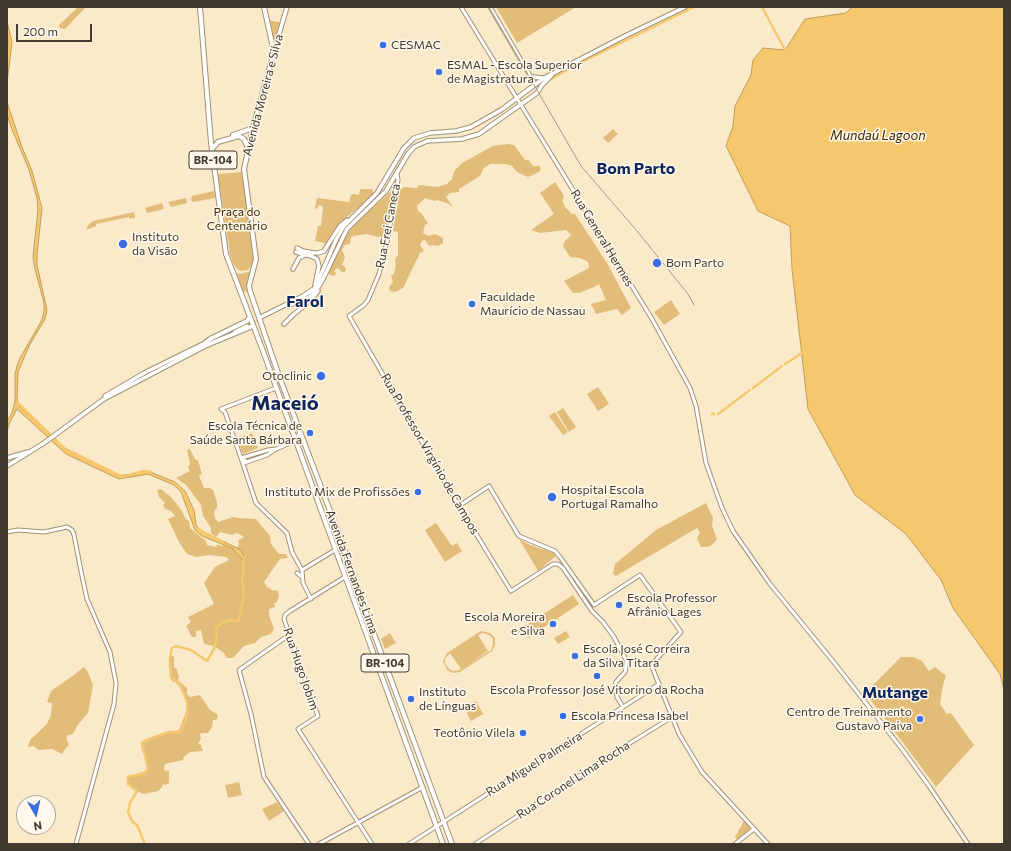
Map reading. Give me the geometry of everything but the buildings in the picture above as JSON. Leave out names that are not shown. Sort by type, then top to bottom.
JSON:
[{"type":"highway","name":"BR-104","points":[[200,7],[212,149]]},
{"type":"highway","name":"BR-104","points":[[264,7],[274,52]]},
{"type":"highway","name":"Avenida Moreira e Silva","points":[[252,301],[249,286],[256,260],[244,169],[253,128],[274,52]]},
{"type":"highway","points":[[210,138],[218,140],[253,128]]},
{"type":"highway","points":[[244,132],[244,139],[248,149]]},
{"type":"highway","points":[[212,149],[218,142],[229,138],[239,136],[244,139]]},
{"type":"highway","name":"Avenida Fernandes Lima","points":[[212,149],[228,262],[250,316],[443,844]]},
{"type":"highway","name":"Avenida Fernandes Lima","points":[[252,301],[452,844]]},
{"type":"highway","points":[[206,344],[214,337],[247,320],[250,316]]},
{"type":"highway","points":[[206,344],[253,326]]},
{"type":"main road","name":"Avenida Moreira e Silva","points":[[274,52],[286,7]]},
{"type":"main road","points":[[323,279],[316,291],[309,296],[261,318],[315,288],[340,232],[377,193],[407,144],[418,136],[430,133],[467,129],[501,110],[544,78],[685,7]]},
{"type":"main road","points":[[284,324],[289,316],[311,300],[318,290],[347,229],[381,196],[390,185],[408,154],[418,144],[427,141],[468,138],[479,134],[539,91],[544,83],[555,72]]},
{"type":"main road","points":[[532,77],[544,78]]},
{"type":"main road","points":[[526,91],[531,97]]},
{"type":"main road","points":[[501,110],[502,114],[505,116]]},
{"type":"main road","points":[[491,116],[495,123]]},
{"type":"main road","points":[[397,174],[394,166],[399,155]]},
{"type":"main road","points":[[297,248],[303,252],[318,253],[324,251],[340,226],[356,214]]},
{"type":"main road","points":[[296,252],[315,257],[318,262],[319,266],[315,288]]},
{"type":"main road","points":[[293,269],[299,258],[306,255]]},
{"type":"main road","points":[[7,465],[30,451],[116,389],[175,358],[247,324]]},
{"type":"main road","points":[[79,415],[118,391],[206,344]]},
{"type":"main road","points":[[170,364],[175,358]]},
{"type":"main road","points":[[7,458],[30,451]]},
{"type":"street","name":"Rua General Hermes","points":[[461,7],[652,319],[690,388],[696,406],[706,463],[725,516],[734,531],[751,558],[784,602],[841,671],[898,744],[929,786],[968,844]]},
{"type":"street","points":[[490,7],[536,84]]},
{"type":"street","name":"Rua Frei Caneca","points":[[350,316],[368,300],[379,274],[387,242],[398,180],[397,174]]},
{"type":"street","name":"Rua Professor Virgínio de Campos","points":[[350,316],[459,506],[511,592],[553,564],[558,564],[592,611],[603,622],[614,637],[627,662],[625,672],[616,682],[615,687],[623,707]]},
{"type":"street","points":[[225,412],[221,409],[276,388]]},
{"type":"street","points":[[225,407],[225,412],[256,503],[285,531],[288,536],[292,552],[302,570],[304,585],[311,599],[345,577]]},
{"type":"street","points":[[243,465],[246,461],[267,455],[276,449],[295,441],[300,432]]},
{"type":"street","points":[[241,458],[276,449]]},
{"type":"street","points":[[241,458],[246,461]]},
{"type":"street","points":[[459,506],[489,486],[519,536],[555,551],[594,605],[640,575],[681,632],[652,667],[679,734],[702,772],[768,844]]},
{"type":"street","points":[[7,531],[44,532],[67,527],[72,530],[87,599],[110,652],[116,683],[113,710],[76,844]]},
{"type":"street","points":[[302,570],[336,550]]},
{"type":"street","points":[[296,574],[302,577]]},
{"type":"street","name":"Rua Hugo Jobim","points":[[311,599],[284,617],[288,637],[318,716],[298,728],[358,822]]},
{"type":"street","points":[[288,637],[239,670],[248,700],[264,777],[309,844]]},
{"type":"street","name":"Rua Miguel Palmeira","points":[[409,844],[659,684]]},
{"type":"street","name":"Rua Coronel Lima Rocha","points":[[475,844],[672,717]]},
{"type":"street","points":[[319,844],[423,787]]},
{"type":"street","points":[[358,822],[372,844]]},
{"type":"street","points":[[735,844],[754,829]]},
{"type":"green space","points":[[78,7],[86,7],[65,29],[60,28],[59,25]]},
{"type":"green space","points":[[496,7],[576,7],[517,43]]},
{"type":"green space","points":[[268,20],[282,23],[274,48]]},
{"type":"green space","points":[[613,129],[618,134],[608,143],[603,138]]},
{"type":"green space","points":[[508,144],[514,145],[525,160],[529,160],[533,166],[539,166],[541,168],[539,172],[528,177],[517,172],[512,166],[506,164],[490,164],[484,168],[480,176],[459,189],[459,192],[450,193],[446,197],[454,208],[449,204],[438,200],[435,201],[425,198],[417,206],[418,211],[428,223],[425,225],[423,233],[429,236],[435,234],[443,238],[443,243],[438,246],[429,246],[425,240],[422,241],[420,245],[424,251],[420,253],[403,288],[395,292],[390,291],[389,287],[393,282],[391,276],[394,274],[396,257],[398,256],[398,232],[393,231],[399,190],[404,187],[417,188],[419,185],[438,187],[447,184],[452,179],[454,171],[462,163],[493,146]]},
{"type":"green space","name":"Praça do Centenário","points":[[243,172],[254,259],[248,270],[241,271],[237,269],[233,263],[230,254],[218,174]]},
{"type":"green space","points":[[396,181],[386,237],[383,238],[366,234],[351,237],[350,244],[345,245],[342,250],[345,257],[342,265],[346,268],[345,272],[342,272],[338,268],[334,271],[337,274],[332,276],[328,273],[344,238],[354,225],[390,192]]},
{"type":"green space","points":[[555,182],[563,194],[564,198],[562,200],[565,207],[572,214],[575,214],[607,263],[631,308],[622,315],[617,309],[596,314],[591,304],[606,300],[599,284],[579,293],[573,293],[564,281],[589,268],[588,262],[580,258],[570,257],[563,246],[565,241],[571,235],[566,230],[540,233],[531,230],[554,214],[540,193]]},
{"type":"green space","points":[[360,189],[372,189],[374,193],[340,223],[322,249],[325,243],[315,241],[318,226],[321,226],[323,207],[320,205],[318,206],[318,209],[315,208],[317,198],[349,202],[352,194],[359,195]]},
{"type":"green space","points":[[214,191],[215,198],[193,202],[191,200],[192,196]]},
{"type":"green space","points":[[186,198],[187,203],[171,207],[168,202]]},
{"type":"green space","points":[[162,203],[164,209],[147,213],[145,208]]},
{"type":"green space","points":[[134,212],[135,218],[130,219],[129,217],[96,224],[96,226],[86,230],[89,224],[93,221]]},
{"type":"green space","points":[[250,271],[247,282],[247,291],[243,292],[236,273],[241,274]]},
{"type":"green space","points":[[671,300],[680,314],[664,325],[654,312]]},
{"type":"green space","points":[[598,387],[609,404],[598,411],[587,394]]},
{"type":"green space","points":[[563,408],[576,427],[569,432],[557,412]]},
{"type":"green space","points":[[555,412],[568,432],[563,435],[549,416]]},
{"type":"green space","points":[[252,433],[258,448],[243,454],[237,438]]},
{"type":"green space","points":[[190,449],[195,459],[198,460],[202,474],[199,476],[204,488],[210,488],[214,491],[217,508],[214,511],[215,518],[218,522],[233,517],[256,519],[270,536],[271,544],[279,554],[286,554],[288,558],[280,559],[264,582],[267,587],[278,591],[279,596],[277,602],[274,603],[275,607],[269,609],[269,615],[274,629],[271,634],[261,637],[255,643],[244,646],[233,658],[227,658],[223,652],[213,646],[204,644],[201,630],[196,631],[196,637],[192,637],[186,626],[191,622],[188,617],[214,604],[204,583],[215,567],[229,560],[226,557],[209,555],[196,557],[187,554],[179,542],[168,519],[175,516],[171,511],[165,509],[163,505],[165,503],[159,497],[157,490],[161,489],[171,497],[182,511],[185,518],[189,521],[190,528],[206,541],[207,545],[216,547],[217,545],[238,547],[238,541],[243,538],[243,536],[237,533],[232,535],[220,532],[216,537],[211,533],[211,528],[203,516],[201,505],[186,485],[176,478],[190,471],[188,467],[190,464],[187,450]]},
{"type":"green space","points":[[706,503],[713,518],[712,526],[717,539],[712,545],[701,547],[697,538],[700,533],[697,528],[616,576],[613,574],[615,564],[656,530]]},
{"type":"green space","points":[[436,523],[452,546],[457,543],[462,551],[445,562],[425,530]]},
{"type":"green space","points":[[519,539],[530,545],[557,555],[538,571]]},
{"type":"green space","points":[[573,595],[579,604],[528,638],[523,631],[515,636],[512,634]]},
{"type":"green space","points":[[481,631],[490,633],[495,638],[495,645],[492,651],[460,672],[453,673],[447,670],[443,661],[447,653]],"holes":[[[483,633],[489,635],[493,639],[493,645],[491,650],[467,665],[488,651],[478,635]],[[450,653],[461,669],[453,671],[448,668],[445,663],[445,659]]]},
{"type":"green space","points":[[566,631],[570,637],[558,644],[554,638]]},
{"type":"green space","points":[[390,633],[396,643],[385,649],[381,639]]},
{"type":"green space","points":[[171,655],[174,657],[174,667],[178,670],[178,680],[187,688],[187,694],[190,697],[200,695],[210,710],[217,714],[218,718],[213,720],[212,727],[208,733],[201,733],[200,735],[201,739],[198,743],[201,745],[203,751],[190,752],[184,757],[183,760],[165,764],[164,770],[169,771],[169,783],[166,785],[163,784],[158,791],[144,794],[136,791],[128,784],[127,779],[129,775],[140,774],[147,769],[147,761],[142,751],[141,743],[144,740],[160,734],[179,730],[186,712],[187,700],[178,685],[170,678],[169,660]]},
{"type":"green space","name":"Centro de Treinamento Gustavo Paiva","points":[[901,657],[913,657],[922,661],[929,671],[935,667],[946,676],[940,704],[947,714],[951,713],[974,745],[936,787],[865,693]]},
{"type":"green space","points":[[84,667],[88,672],[93,685],[88,713],[77,726],[73,734],[68,735],[66,739],[69,744],[62,754],[52,749],[39,750],[33,746],[28,747],[30,740],[47,724],[51,715],[52,703],[47,702],[51,691]]},
{"type":"green space","points":[[476,701],[483,714],[471,721],[464,707]]},
{"type":"green space","points":[[239,782],[242,795],[228,798],[225,785]]},
{"type":"green space","points":[[277,802],[284,811],[269,821],[262,809]]},
{"type":"green space","points":[[745,819],[753,826],[737,840],[735,837]]},
{"type":"water","name":"Mundaú Lagoon","points":[[852,7],[1002,7],[1004,10],[1004,690],[1000,674],[953,608],[941,580],[906,534],[855,495],[808,409],[792,269],[790,226],[758,211],[726,146],[733,126],[735,106],[751,75],[753,60],[763,48],[785,50],[805,19],[846,13]]},
{"type":"water","points":[[7,21],[12,42],[7,83],[8,44]]},
{"type":"water","points":[[7,102],[22,147],[32,171],[42,208],[37,265],[47,310],[45,319],[29,346],[18,372],[17,399],[19,406],[64,448],[119,475],[131,475],[148,471],[175,482],[185,491],[194,510],[196,525],[200,530],[239,549],[245,559],[242,559],[232,548],[202,536],[195,530],[181,492],[174,485],[148,474],[119,479],[66,454],[17,409],[7,431],[7,421],[12,413],[15,401],[15,374],[17,366],[42,320],[44,303],[33,257],[38,210],[37,198],[29,170],[11,127],[7,114]]},
{"type":"waterway","points":[[549,80],[582,62],[694,7]]},
{"type":"waterway","points":[[762,7],[785,50]]},
{"type":"waterway","points":[[785,364],[802,353]]},
{"type":"waterway","points":[[753,388],[782,366]]},
{"type":"waterway","points":[[718,414],[750,390]]},
{"type":"waterway","points":[[17,404],[19,404],[64,448],[119,475],[124,476]]},
{"type":"waterway","points":[[129,475],[144,471],[151,472]]},
{"type":"waterway","points":[[199,529],[223,542]]},
{"type":"waterway","points":[[170,658],[172,648],[176,646],[191,650],[207,661],[214,649],[217,638],[216,629],[218,626],[223,622],[239,620],[244,595],[242,582],[244,557]]},
{"type":"waterway","points":[[145,844],[137,825],[132,821],[128,812],[130,803],[137,791],[128,784],[128,777],[145,773],[148,768],[142,743],[169,732],[181,732],[186,718],[188,706],[180,684],[171,677],[170,659]]},
{"type":"tunnel","points":[[247,326],[262,319]]},
{"type":"tram line","points":[[489,7],[581,166],[637,231],[688,294],[694,305]]},
{"type":"place","name":"CESMAC","points":[[383,45]]},
{"type":"place","name":"ESMAL - Escola Superior de Magistratura","points":[[439,72]]},
{"type":"place","name":"Instituto da Visão","points":[[123,244]]},
{"type":"place","name":"Bom Parto","points":[[657,263]]},
{"type":"place","name":"Faculdade Maurício de Nassau","points":[[472,304]]},
{"type":"place","name":"Otoclinic","points":[[321,376]]},
{"type":"place","name":"Escola Técnica de Saúde Santa Bárbara","points":[[310,433]]},
{"type":"place","name":"Instituto Mix de Profissões","points":[[418,492]]},
{"type":"place","name":"Hospital Escola Portugal Ramalho","points":[[552,497]]},
{"type":"place","name":"Escola Professor Afrânio Lages","points":[[619,605]]},
{"type":"place","name":"Escola Moreira e Silva","points":[[553,624]]},
{"type":"place","name":"Escola José Correira da Silva Titara","points":[[575,656]]},
{"type":"place","name":"Escola Professor José Vitorino da Rocha","points":[[597,676]]},
{"type":"place","name":"Instituto de Línguas","points":[[411,699]]},
{"type":"place","name":"Escola Princesa Isabel","points":[[563,716]]},
{"type":"place","name":"Centro de Treinamento Gustavo Paiva","points":[[920,719]]},
{"type":"place","name":"Teotônio Vilela","points":[[523,733]]},
{"type":"district","name":"Bom Parto","points":[[636,169]]},
{"type":"district","name":"Farol","points":[[305,302]]},
{"type":"district","name":"Maceió","points":[[285,403]]},
{"type":"district","name":"Mutange","points":[[895,693]]}]
